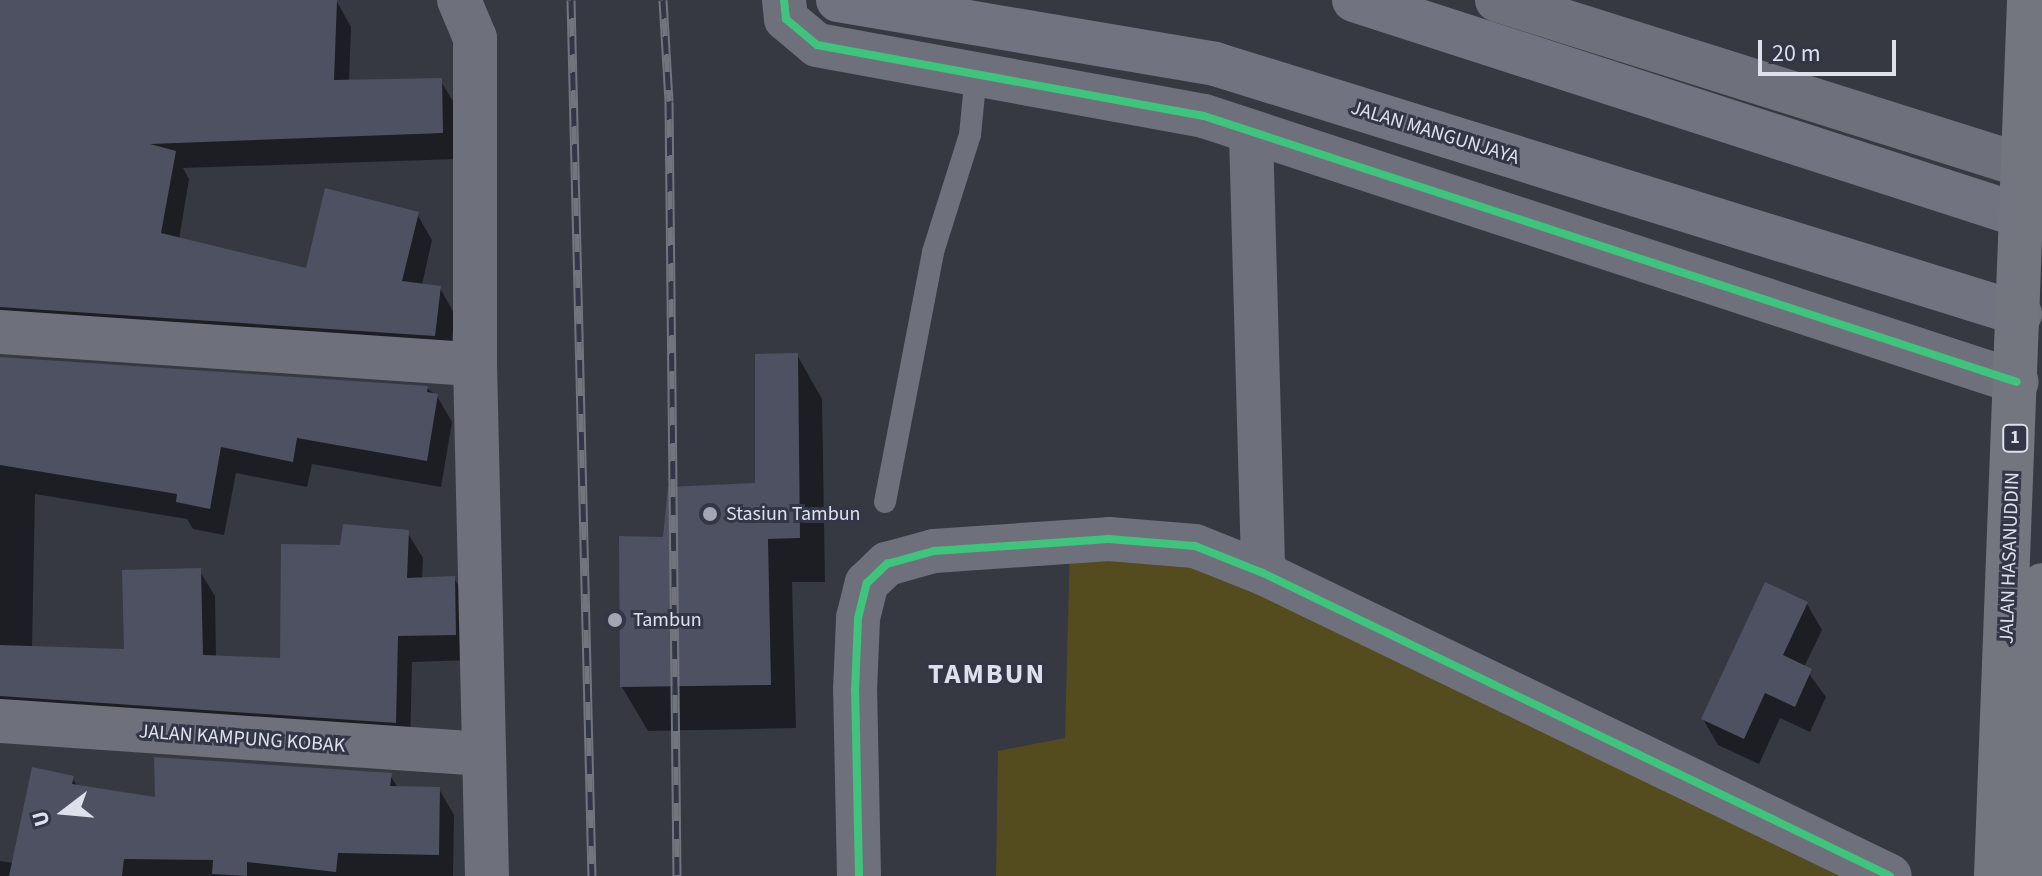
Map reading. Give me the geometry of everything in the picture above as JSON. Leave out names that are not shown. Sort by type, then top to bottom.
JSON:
[{"type":"highway","name":"JALAN HASANUDDIN","points":[[1996,876],[2020,314],[2019,215],[2027,167],[2029,0]]},
{"type":"highway","name":"JALAN HASANUDDIN","points":[[2029,876],[2042,585]]},
{"type":"main road","name":"JALAN MANGUNJAYA","points":[[838,0],[1215,64],[2020,314]]},
{"type":"main road","points":[[1354,0],[2019,215]]},
{"type":"street","points":[[459,0],[475,38],[475,364],[487,876]]},
{"type":"street","points":[[784,0],[786,19],[817,45],[1204,116],[1251,134],[2017,382]]},
{"type":"street","points":[[1497,0],[2027,167]]},
{"type":"street","points":[[1251,134],[1263,573]]},
{"type":"street","points":[[0,332],[475,364]]},
{"type":"street","points":[[859,876],[858,618],[867,583],[887,564],[934,551],[1109,539],[1195,546],[1263,573],[1890,876]]},
{"type":"street","name":"JALAN KAMPUNG KOBAK","points":[[0,721],[484,754]]},
{"type":"lane","points":[[885,502],[933,252],[970,135],[976,74]]},
{"type":"shaded area","points":[[1070,542],[1195,546],[1890,876],[996,876],[998,751],[1065,738]]},
{"type":"building","points":[[0,0],[337,0],[334,80],[442,78],[443,133],[150,144],[176,151],[161,233],[306,268],[325,188],[419,212],[402,281],[441,286],[435,336],[0,307]]},
{"type":"building","name":"Stasiun Tambun","points":[[798,353],[800,538],[768,539],[771,685],[620,687],[619,536],[663,537],[668,487],[755,483],[755,354]]},
{"type":"building","points":[[0,357],[428,386],[427,392],[438,394],[427,461],[297,438],[293,462],[221,447],[210,509],[176,502],[177,494],[0,465]]},
{"type":"building","points":[[343,524],[409,530],[407,578],[455,576],[456,635],[398,636],[396,723],[0,696],[0,645],[124,649],[122,570],[201,568],[203,655],[280,658],[281,544],[340,545]]},
{"type":"building","points":[[1765,582],[1808,602],[1783,655],[1812,669],[1795,707],[1765,693],[1744,739],[1701,719]]},
{"type":"building","points":[[154,757],[392,773],[390,786],[440,787],[439,855],[338,853],[336,872],[247,862],[247,876],[212,874],[213,860],[124,859],[122,876],[9,876],[32,767],[74,776],[72,784],[155,797]]},
{"type":"railway","points":[[571,0],[592,876]]},
{"type":"railway","points":[[663,0],[669,101],[677,876]]},
{"type":"cycle path","points":[[784,0],[786,19],[817,45],[1204,116],[2017,382]]},
{"type":"cycle path","points":[[859,876],[855,691],[858,618],[867,583],[887,564],[934,551],[1109,539],[1195,546],[1263,573],[1890,876]]},
{"type":"place","name":"Stasiun Tambun","points":[[710,514]]},
{"type":"place","name":"Tambun","points":[[615,620]]},
{"type":"district","name":"TAMBUN","points":[[987,674]]}]
